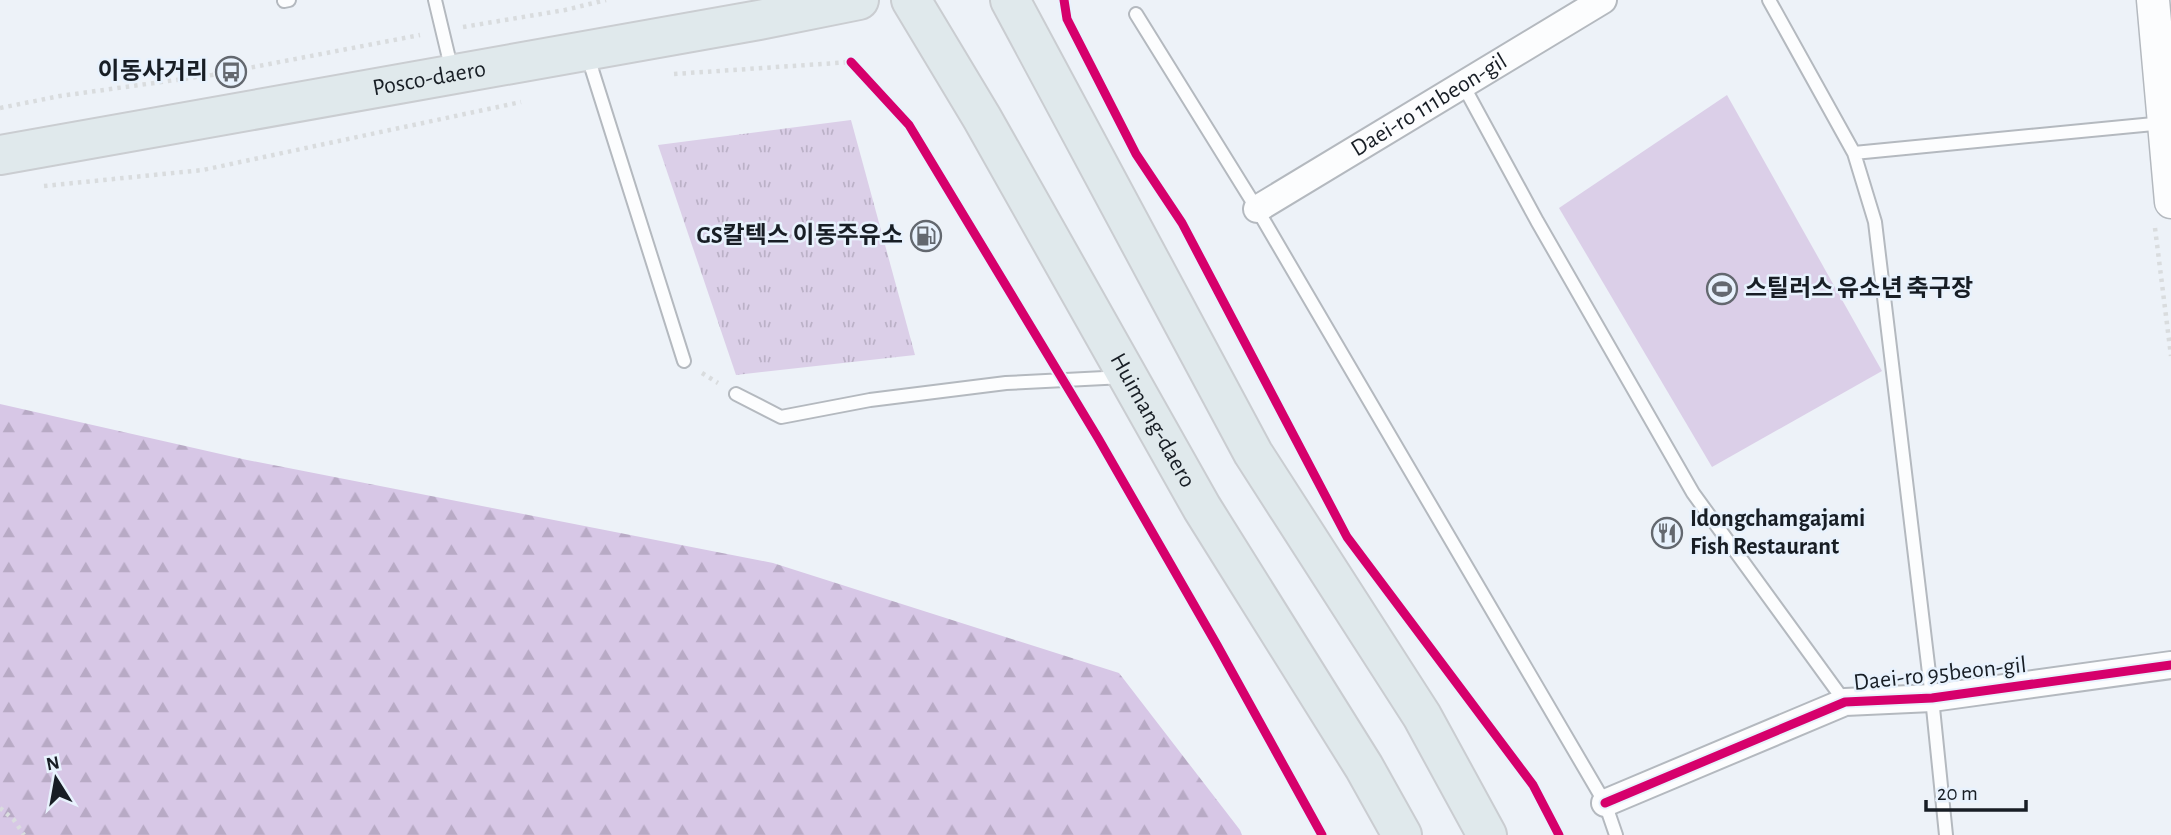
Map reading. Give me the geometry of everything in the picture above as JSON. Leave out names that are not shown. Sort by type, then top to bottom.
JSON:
[{"type":"main road","name":"Posco-daero","points":[[0,155],[859,0]]},
{"type":"main road","name":"Huimang-daero","points":[[911,0],[982,118],[1202,508],[1364,767],[1402,835]]},
{"type":"main road","points":[[1010,0],[1253,453],[1422,716],[1487,835]]},
{"type":"street","name":"Daei-ro 111beon-gil","points":[[1257,209],[1603,0]]},
{"type":"street","points":[[2153,0],[2164,123],[2163,212]]},
{"type":"street","name":"Daei-ro 95beon-gil","points":[[1605,803],[1845,702],[1932,698],[2171,665]]},
{"type":"lane","points":[[435,0],[453,74]]},
{"type":"lane","points":[[1769,0],[1854,153],[1875,222],[1946,835]]},
{"type":"lane","points":[[1136,14],[1257,209],[1605,803],[1616,835]]},
{"type":"lane","points":[[586,51],[684,361]]},
{"type":"lane","points":[[1463,85],[1537,221],[1693,493],[1845,702]]},
{"type":"lane","points":[[1854,153],[2164,123]]},
{"type":"lane","points":[[736,394],[781,417],[870,400],[992,385],[1128,377]]},
{"type":"path","points":[[0,108],[60,96],[212,75],[565,10],[606,0]]},
{"type":"path","points":[[663,75],[851,62],[860,72]]},
{"type":"path","points":[[41,187],[203,170],[529,100]]},
{"type":"path","points":[[2163,212],[2171,356]]},
{"type":"path","points":[[684,361],[736,394]]},
{"type":"path","points":[[0,808],[14,820],[24,835]]},
{"type":"green space","name":"스틸러스 유소년 축구장","points":[[1727,95],[1882,371],[1712,467],[1559,208]]},
{"type":"green space","points":[[851,120],[915,355],[736,375],[658,145]]},
{"type":"green space","points":[[0,404],[247,460],[773,563],[1119,673],[1242,835],[0,835]]},
{"type":"cycle path","points":[[1064,0],[1067,19],[1136,154],[1182,223],[1347,537],[1533,785],[1559,835]]},
{"type":"cycle path","points":[[851,62],[909,125],[1098,438],[1322,835]]},
{"type":"cycle path","points":[[1605,803],[1845,702],[1932,698],[2171,665]]},
{"type":"place","name":"이동사거리","points":[[231,72]]},
{"type":"place","name":"GS칼텍스 이동주유소","points":[[926,236]]},
{"type":"place","name":"스틸러스 유소년 축구장","points":[[1722,289]]},
{"type":"place","name":"Idongchamgajami Fish Restaurant","points":[[1667,533]]}]
